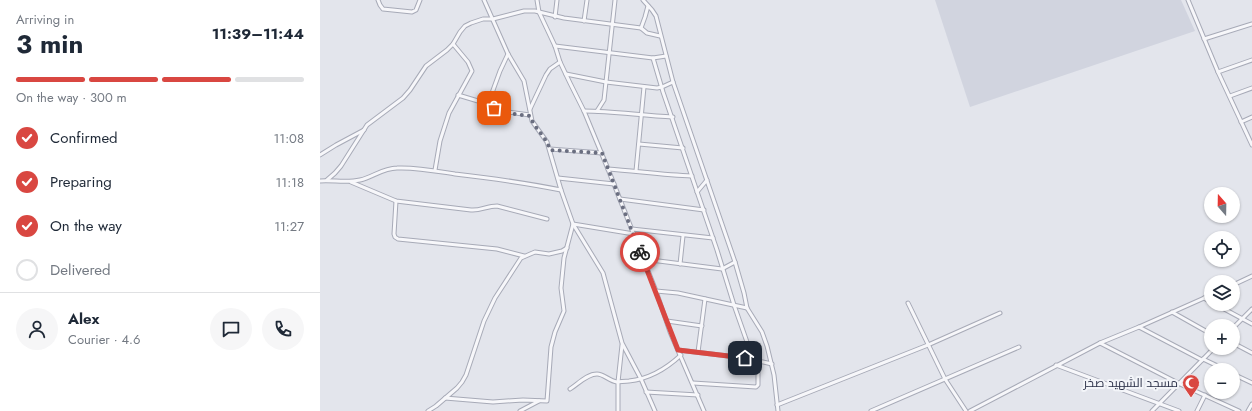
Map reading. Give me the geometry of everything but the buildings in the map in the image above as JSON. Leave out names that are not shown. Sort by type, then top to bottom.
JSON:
[{"type":"street","points":[[378,0],[383,9],[412,12],[416,10],[420,0]]},
{"type":"street","points":[[484,0],[508,54],[524,81],[530,116],[536,127],[544,136],[550,150],[561,190],[573,224],[603,273],[622,343],[641,379],[655,411]]},
{"type":"street","points":[[537,0],[539,12],[555,46],[560,62],[584,111],[602,153],[678,350],[704,411]]},
{"type":"street","points":[[555,16],[557,0]]},
{"type":"street","points":[[584,21],[587,0]]},
{"type":"street","points":[[597,111],[604,100],[615,0]]},
{"type":"street","points":[[643,0],[656,16],[673,82],[735,262],[748,308],[762,332],[772,364],[778,411]]},
{"type":"street","points":[[1188,0],[1218,72],[1252,145]]},
{"type":"street","points":[[641,28],[648,6]]},
{"type":"street","points":[[327,180],[336,173],[372,120],[398,103],[410,90],[426,66],[447,50],[453,44],[460,32],[471,23],[483,19],[493,19],[524,11],[539,12],[584,21],[641,28],[647,33],[660,36]]},
{"type":"street","points":[[1204,39],[1252,24]]},
{"type":"street","points":[[435,170],[440,141],[449,114],[458,95],[472,73],[468,62],[453,44]]},
{"type":"street","points":[[555,46],[609,54],[653,58],[666,56]]},
{"type":"street","points":[[488,104],[508,54]]},
{"type":"street","points":[[653,58],[753,360]]},
{"type":"street","points":[[1218,72],[1252,60]]},
{"type":"street","points":[[530,109],[546,75],[550,69],[560,62]]},
{"type":"street","points":[[566,74],[606,82],[657,88],[673,82]]},
{"type":"street","points":[[636,171],[644,87]]},
{"type":"street","points":[[1230,96],[1252,88]]},
{"type":"street","points":[[458,95],[488,104],[508,113],[530,116]]},
{"type":"street","points":[[584,111],[673,117]]},
{"type":"street","points":[[1241,122],[1252,117]]},
{"type":"street","points":[[320,155],[336,144],[364,130]]},
{"type":"street","points":[[639,144],[683,148]]},
{"type":"street","points":[[550,150],[602,153]]},
{"type":"street","points":[[349,182],[368,178],[384,170],[396,168],[435,170],[561,190]]},
{"type":"street","points":[[608,169],[636,171],[669,176],[692,176]]},
{"type":"street","points":[[558,178],[614,184]]},
{"type":"street","points":[[320,180],[349,182],[396,201],[471,210],[481,210],[492,206],[497,206],[547,220]]},
{"type":"street","points":[[697,192],[707,180]]},
{"type":"street","points":[[620,199],[704,210]]},
{"type":"street","points":[[396,201],[394,234],[398,240],[497,249],[524,256]]},
{"type":"street","points":[[573,224],[634,234]]},
{"type":"street","points":[[445,398],[493,402],[523,400],[547,401],[551,347],[555,332],[564,311],[561,288],[564,258],[573,224]]},
{"type":"street","points":[[632,230],[713,238]]},
{"type":"street","points":[[680,264],[684,236]]},
{"type":"street","points":[[428,411],[436,406],[462,382],[484,321],[495,298],[521,258],[535,252],[549,254],[562,251],[567,248]]},
{"type":"street","points":[[643,259],[722,269],[735,262]]},
{"type":"street","points":[[1240,282],[1252,276]]},
{"type":"street","points":[[656,291],[678,293],[748,308]]},
{"type":"street","points":[[970,411],[1100,342],[1139,327],[1204,298]]},
{"type":"street","points":[[698,352],[705,299]]},
{"type":"street","points":[[908,303],[945,379],[966,411]]},
{"type":"street","points":[[1242,320],[1252,308]]},
{"type":"street","points":[[1227,311],[1252,324]]},
{"type":"street","points":[[1172,312],[1204,330]]},
{"type":"street","points":[[777,405],[1000,313]]},
{"type":"street","points":[[667,321],[702,326]]},
{"type":"street","points":[[1139,327],[1209,363]]},
{"type":"street","points":[[1100,342],[1180,384],[1204,395]]},
{"type":"street","points":[[618,411],[618,382],[622,343]]},
{"type":"street","points":[[871,411],[1020,347]]},
{"type":"street","points":[[1240,347],[1252,353]]},
{"type":"street","points":[[678,350],[772,364]]},
{"type":"street","points":[[570,389],[587,377],[596,374],[600,374],[612,381],[618,382],[641,379],[664,369],[681,355]]},
{"type":"street","points":[[1152,411],[1207,355]]},
{"type":"street","points":[[693,384],[756,387],[758,385],[758,361]]},
{"type":"street","points":[[1056,365],[1179,411]]},
{"type":"street","points":[[1240,377],[1252,383]]},
{"type":"street","points":[[646,392],[698,395]]},
{"type":"street","points":[[1197,411],[1204,397]]},
{"type":"street","points":[[1212,399],[1233,410],[1239,411]]},
{"type":"street","points":[[520,411],[539,401]]},
{"type":"street","points":[[1248,411],[1252,404]]},
{"type":"shaded area","points":[[935,0],[1181,0],[1195,31],[970,107]]},
{"type":"way so far","points":[[494,108],[508,113],[530,116],[536,127],[544,136],[550,150],[602,153],[640,252]]},
{"type":"place","name":"مسجد الشهيد صخر","points":[[1191,398]]},
{"type":"route","points":[[640,252],[678,350],[745,358]]}]
